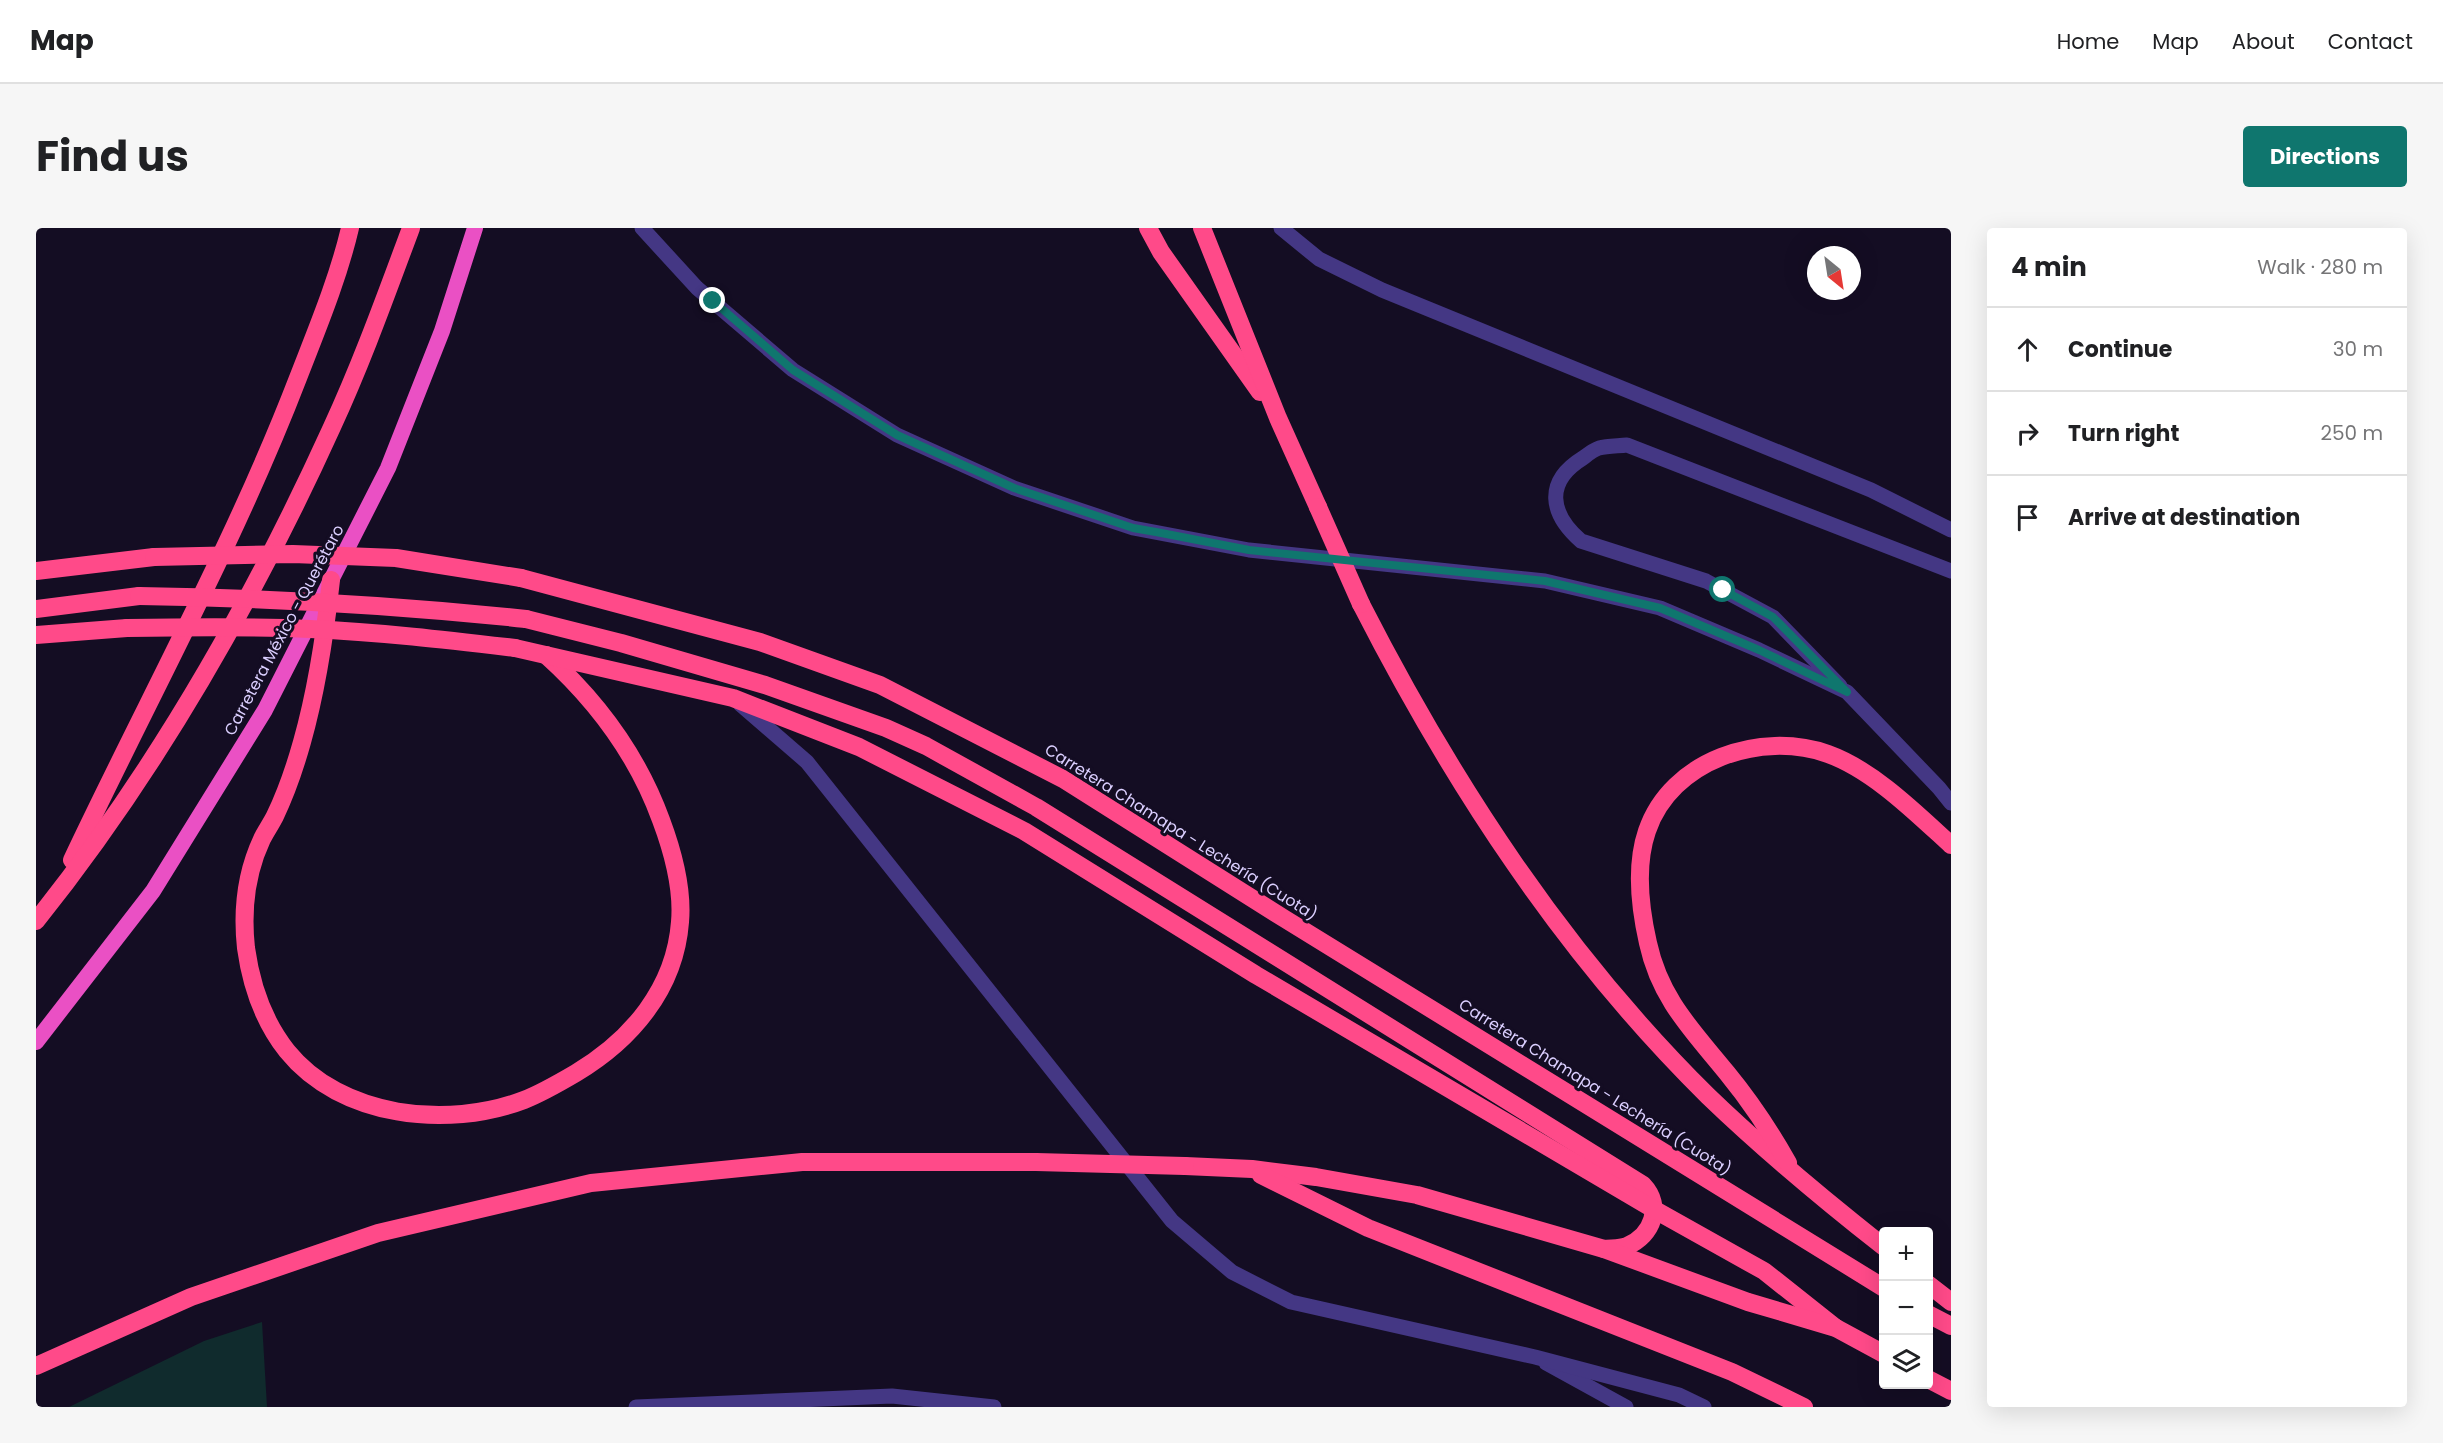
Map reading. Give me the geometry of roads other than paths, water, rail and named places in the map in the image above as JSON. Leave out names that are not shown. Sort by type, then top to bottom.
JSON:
[{"type":"highway","points":[[54,898],[241,516],[316,331],[350,228]]},
{"type":"highway","points":[[36,921],[130,790],[178,717],[234,622],[286,525],[333,425],[411,228]]},
{"type":"highway","name":"Carretera México - Querétaro","points":[[36,1042],[153,891],[265,710],[388,468],[442,331],[475,228]]},
{"type":"highway","points":[[1148,228],[1161,252],[1278,418]]},
{"type":"highway","points":[[1202,228],[1278,418],[1361,604],[1404,688],[1445,758],[1544,905],[1616,996],[1665,1051],[1751,1137],[1879,1243]]},
{"type":"highway","name":"Carretera Chamapa - Lechería (Cuota)","points":[[36,571],[154,557],[293,554],[396,558],[521,578],[760,642],[880,685],[1063,779],[1305,932],[1879,1285]]},
{"type":"highway","points":[[331,580],[325,635],[310,711],[290,780],[252,867],[246,894],[244,922],[253,980],[261,1005],[277,1036],[295,1059],[320,1081],[367,1104],[428,1115],[491,1110],[523,1101],[571,1077],[602,1057],[622,1040],[640,1020],[667,976],[680,925],[681,899],[665,830],[653,797],[618,734],[596,705],[572,678],[544,654]]},
{"type":"highway","points":[[36,609],[139,596],[324,601],[425,608],[526,619],[621,643],[765,685],[886,728],[926,746],[1036,807],[1643,1185],[1651,1196],[1655,1210],[1649,1227],[1636,1241],[1626,1246],[1604,1249]]},
{"type":"highway","points":[[36,635],[127,628],[218,626],[310,628],[379,633],[515,648],[733,698],[859,747],[1024,831],[1256,975],[1655,1210],[1764,1271],[1836,1328],[1879,1351]]},
{"type":"highway","points":[[1797,1177],[1774,1137],[1748,1099],[1685,1024],[1658,974],[1648,945],[1643,915],[1640,866],[1647,829],[1667,795],[1681,780],[1698,768],[1738,751],[1782,746],[1826,754],[1847,762],[1867,774],[1951,845]]},
{"type":"highway","points":[[36,1366],[191,1297],[378,1233],[591,1184],[802,1162],[1036,1162],[1185,1166],[1316,1177],[1417,1195],[1604,1249],[1748,1302],[1836,1328]]},
{"type":"highway","points":[[1252,1170],[1368,1228],[1732,1372],[1804,1407]]},
{"type":"highway","points":[[1933,1287],[1951,1302]]},
{"type":"highway","points":[[1933,1316],[1951,1326]]},
{"type":"highway","points":[[1933,1380],[1951,1391]]},
{"type":"street","points":[[642,228],[697,288],[793,370],[897,435],[1014,488],[1133,528],[1249,550],[1545,581],[1660,608],[1759,650],[1847,692]]},
{"type":"street","points":[[1281,228],[1319,259],[1382,290],[1871,490],[1951,530]]},
{"type":"street","points":[[1951,571],[1627,445],[1598,448],[1574,463],[1563,475],[1556,493],[1557,510],[1566,527],[1581,541],[1706,581],[1773,617],[1940,788],[1951,803]]},
{"type":"street","points":[[733,698],[807,762],[1172,1221],[1232,1272],[1292,1302],[1535,1357],[1679,1395],[1704,1407]]},
{"type":"street","points":[[1535,1357],[1626,1407]]},
{"type":"street","points":[[636,1407],[892,1396],[994,1407]]}]
